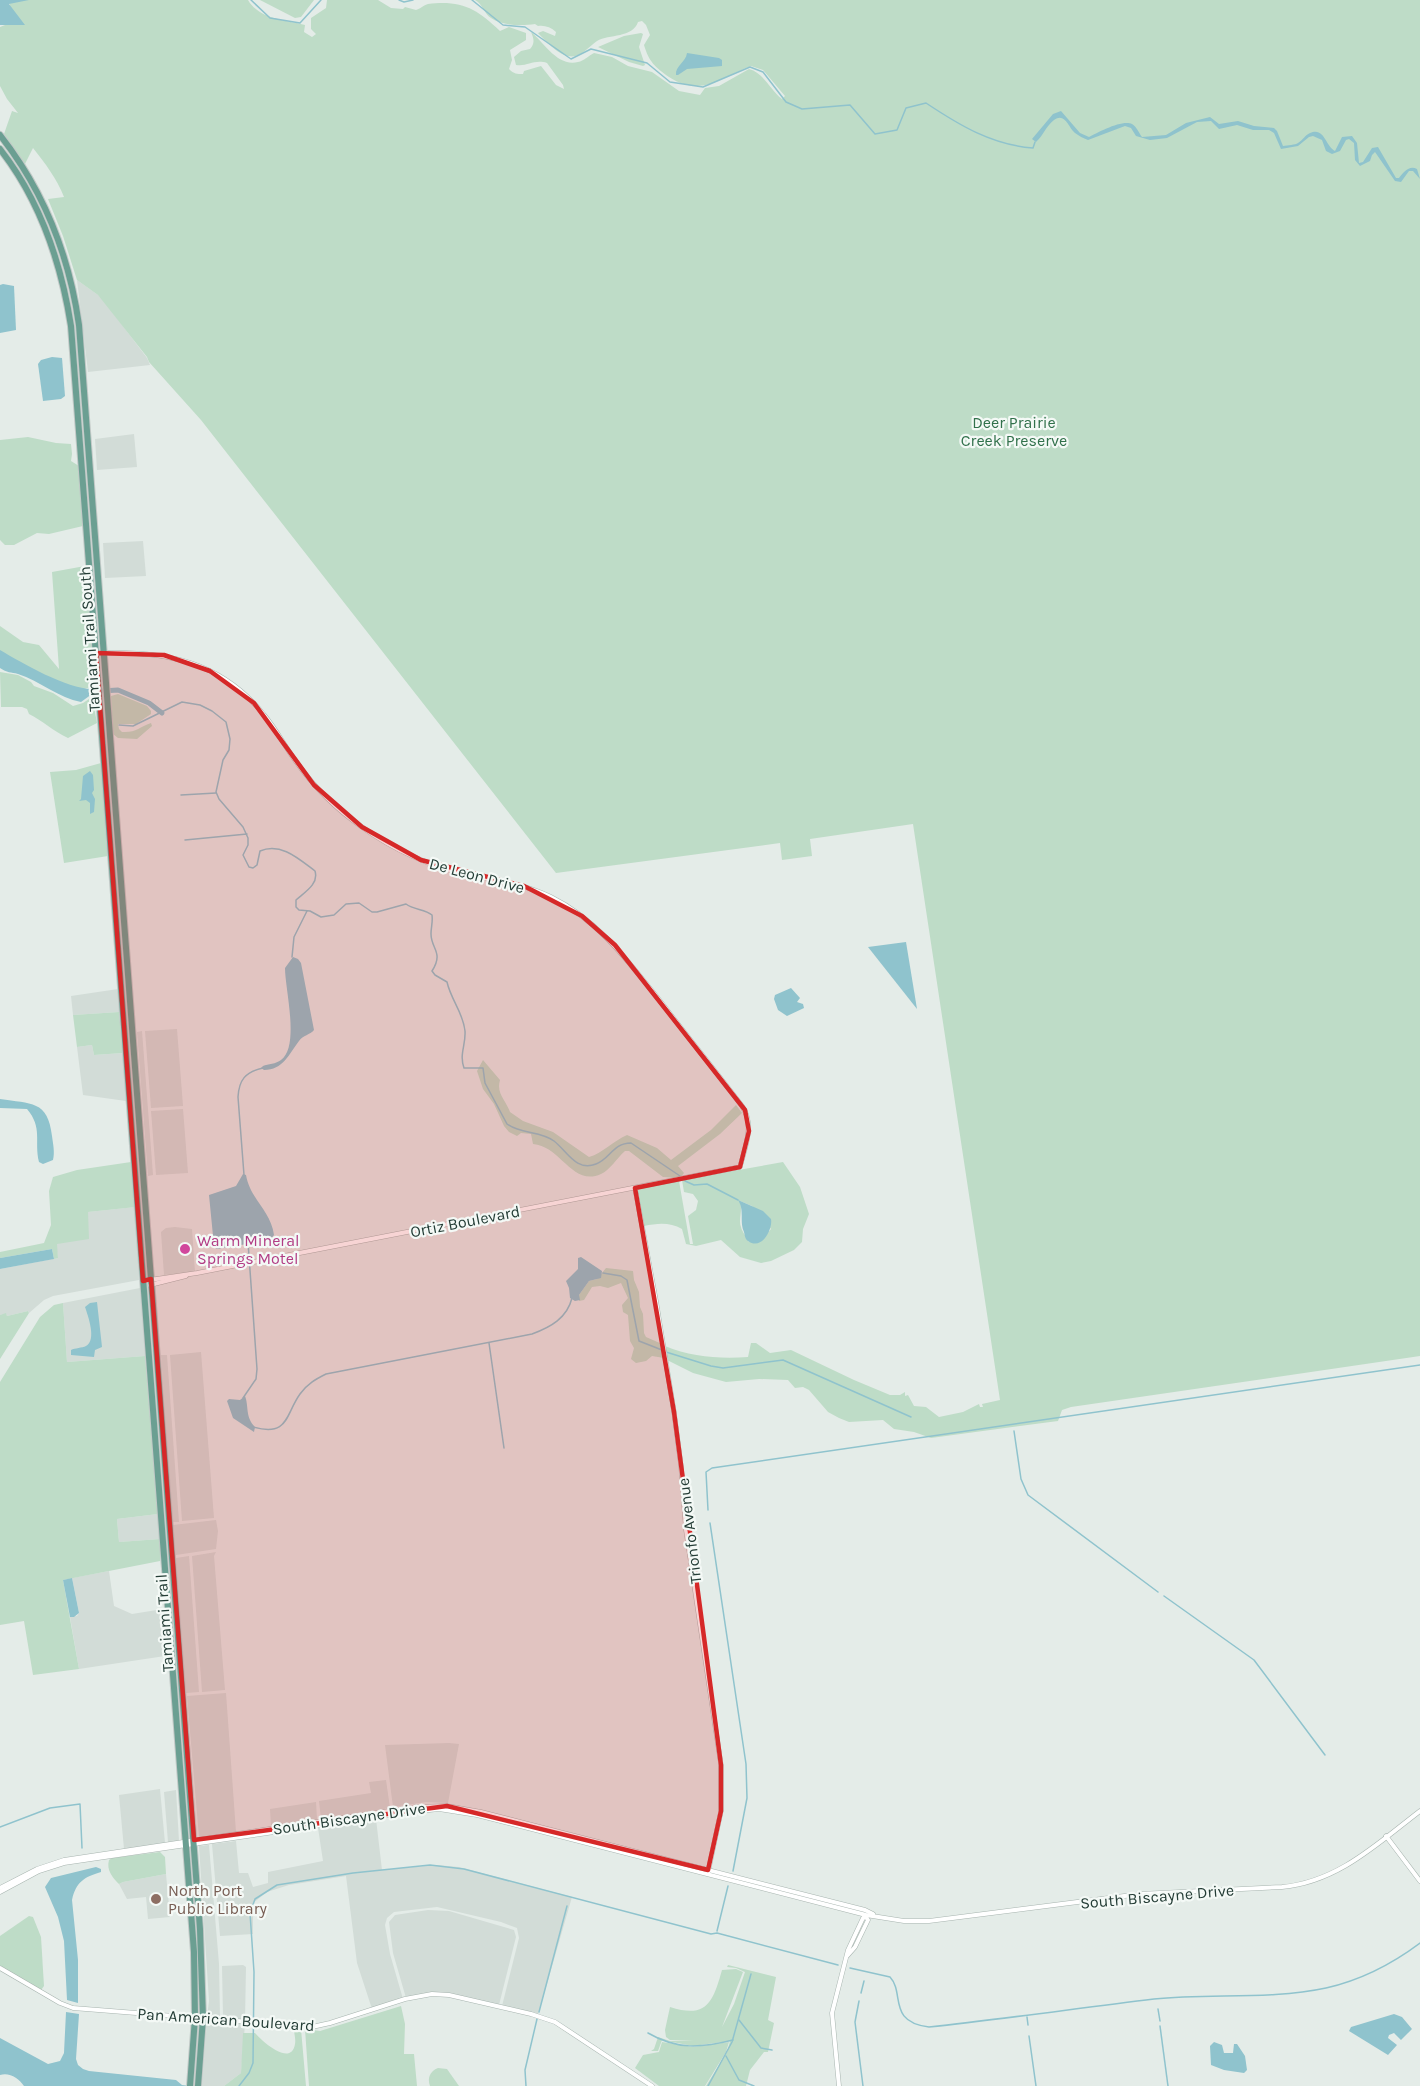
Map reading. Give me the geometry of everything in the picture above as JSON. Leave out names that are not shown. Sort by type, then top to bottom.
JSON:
[{"type":"main road","name":"Tamiami Trail South","points":[[0,135],[26,172],[44,205],[61,245],[73,289],[82,355],[142,1158]]},
{"type":"main road","name":"Tamiami Trail South","points":[[0,149],[24,184],[43,221],[66,293],[72,343],[134,1159]]},
{"type":"main road","name":"Tamiami Trail","points":[[142,1158],[201,1940],[203,2018],[198,2086]]},
{"type":"main road","name":"Tamiami Trail","points":[[134,1159],[194,1952],[195,2018],[190,2086]]},
{"type":"street","name":"De Leon Drive","points":[[96,653],[135,652],[164,655],[189,661],[210,671],[231,683],[249,698],[270,722],[293,759],[314,785],[368,832],[405,853],[437,866],[467,875],[520,885],[540,892],[572,909],[596,926],[627,960],[745,1110],[749,1131],[740,1167]]},
{"type":"street","name":"Ortiz Boulevard","points":[[143,1283],[740,1167]]},
{"type":"street","name":"Trionfo Avenue","points":[[635,1188],[657,1301],[674,1412],[686,1530],[721,1765],[721,1811],[708,1872]]},
{"type":"street","name":"South Biscayne Drive","points":[[0,1890],[30,1872],[59,1861],[410,1812],[446,1810],[477,1815],[708,1872],[866,1914],[904,1921],[929,1921],[1147,1894],[1295,1886],[1310,1883],[1350,1864],[1420,1811]]},
{"type":"street","points":[[1386,1836],[1420,1881]]},
{"type":"street","points":[[839,2086],[832,2018],[847,1956],[866,1914]]},
{"type":"street","name":"Pan American Boulevard","points":[[0,1968],[69,2007],[260,2024],[315,2027],[405,2000],[432,1994],[449,1995],[537,2016],[559,2024],[652,2086]]},
{"type":"highlighted area","points":[[96,653],[164,655],[210,671],[254,703],[314,785],[362,827],[421,860],[524,886],[582,916],[615,945],[745,1110],[749,1131],[740,1167],[635,1188],[674,1412],[721,1765],[721,1811],[708,1870],[447,1806],[194,1840],[151,1279],[143,1281]]},
{"type":"shaded area","points":[[77,280],[101,297],[150,365],[88,372]]},
{"type":"shaded area","points":[[134,434],[137,467],[97,470],[95,439]]},
{"type":"shaded area","points":[[143,541],[146,576],[105,578],[103,543]]},
{"type":"shaded area","points":[[118,989],[119,1012],[73,1015],[71,996]]},
{"type":"shaded area","points":[[177,1029],[183,1106],[151,1108],[145,1031]]},
{"type":"shaded area","points":[[142,1031],[153,1175],[148,1176],[137,1032]]},
{"type":"shaded area","points":[[92,1045],[94,1055],[123,1053],[126,1101],[83,1095],[77,1047]]},
{"type":"shaded area","points":[[183,1109],[188,1173],[156,1175],[151,1111]]},
{"type":"shaded area","points":[[135,1207],[139,1280],[53,1296],[44,1300],[29,1313],[28,1311],[7,1316],[6,1314],[0,1315],[0,1269],[58,1258],[56,1244],[88,1212]]},
{"type":"shaded area","name":"Warm Mineral Springs Motel","points":[[166,1228],[192,1229],[195,1272],[164,1275],[161,1232]]},
{"type":"shaded area","points":[[140,1288],[145,1356],[67,1362],[63,1303]]},
{"type":"shaded area","points":[[201,1352],[214,1518],[182,1521],[170,1355]]},
{"type":"shaded area","points":[[161,1355],[167,1355],[179,1522],[173,1522]]},
{"type":"shaded area","points":[[158,1514],[160,1539],[119,1542],[117,1519]]},
{"type":"shaded area","points":[[216,1520],[218,1531],[216,1549],[176,1555],[173,1525]]},
{"type":"shaded area","points":[[216,1552],[214,1556],[225,1690],[202,1692],[192,1556]]},
{"type":"shaded area","points":[[189,1556],[199,1692],[186,1693],[176,1558]]},
{"type":"shaded area","points":[[109,1571],[114,1606],[132,1614],[163,1609],[165,1656],[79,1669],[70,1617],[77,1616],[79,1613],[72,1578]]},
{"type":"shaded area","points":[[226,1693],[236,1832],[199,1837],[187,1696]]},
{"type":"shaded area","points":[[459,1744],[448,1803],[426,1802],[393,1807],[385,1745]]},
{"type":"shaded area","points":[[386,1780],[390,1808],[321,1819],[319,1801],[371,1793],[369,1782]]},
{"type":"shaded area","points":[[160,1789],[165,1843],[124,1849],[119,1795]]},
{"type":"shaded area","points":[[176,1790],[179,1841],[168,1842],[164,1792]]},
{"type":"shaded area","points":[[316,1802],[317,1819],[271,1826],[270,1809]]},
{"type":"shaded area","points":[[376,1819],[382,1870],[436,1865],[459,1867],[572,1897],[538,2015],[502,2006],[519,1938],[517,1928],[437,1907],[394,1912],[387,1918],[385,1925],[390,1954],[403,1999],[372,2009],[357,1963],[346,1876],[289,1885],[267,1892],[253,1903],[253,1934],[220,1936],[212,1844],[236,1841],[239,1873],[248,1873],[253,1887],[268,1883],[268,1872],[323,1861],[318,1828]]},
{"type":"shaded area","points":[[209,1845],[219,1964],[220,2017],[207,2017],[209,2001],[199,1846]]},
{"type":"shaded area","points":[[166,1874],[170,1917],[148,1919],[146,1897],[127,1899],[119,1884]]},
{"type":"shaded area","points":[[428,1910],[449,1911],[514,1930],[516,1937],[499,2005],[449,1993],[406,1998],[393,1953],[389,1922],[395,1915]]},
{"type":"shaded area","points":[[243,1965],[246,1967],[245,2021],[223,2018],[222,1966]]},
{"type":"shaded area","points":[[207,2020],[245,2024],[241,2073],[224,2086],[202,2086]]},
{"type":"green space","name":"Deer Prairie Creek Preserve","points":[[9,0],[248,0],[266,15],[305,25],[304,32],[312,37],[316,34],[311,29],[311,18],[326,8],[327,0],[378,0],[391,8],[403,9],[405,7],[416,10],[428,4],[450,3],[476,12],[500,31],[509,27],[526,33],[526,40],[510,50],[512,60],[509,69],[512,72],[523,74],[524,71],[541,66],[556,85],[564,89],[547,63],[516,65],[514,57],[533,45],[531,32],[552,53],[564,61],[570,63],[580,61],[594,53],[612,57],[628,66],[652,72],[679,91],[700,95],[705,88],[719,86],[749,69],[759,74],[782,99],[785,96],[763,70],[751,66],[702,86],[681,83],[669,77],[656,67],[648,56],[644,45],[650,35],[642,21],[638,22],[631,31],[602,39],[576,56],[568,56],[556,50],[538,33],[543,31],[555,36],[556,32],[552,29],[535,24],[501,23],[489,16],[475,0],[1420,0],[1420,1356],[1071,1407],[1062,1410],[1058,1421],[931,1438],[914,1432],[894,1429],[883,1420],[849,1422],[839,1418],[828,1412],[809,1390],[803,1387],[795,1388],[788,1380],[759,1379],[726,1382],[693,1373],[667,1360],[665,1346],[695,1355],[737,1358],[748,1357],[751,1343],[756,1343],[770,1353],[791,1350],[890,1395],[900,1395],[905,1392],[905,1396],[908,1395],[914,1406],[926,1407],[939,1417],[963,1412],[979,1404],[983,1407],[982,1404],[1000,1400],[913,824],[810,839],[812,856],[782,860],[780,843],[556,873],[201,420],[149,362],[98,295],[77,280],[48,199],[64,197],[61,190],[33,148],[25,164],[4,134],[12,111],[18,113],[0,86],[0,27],[5,25],[0,17],[10,6]]},
{"type":"green space","points":[[260,0],[314,0],[301,17],[295,18]]},
{"type":"green space","points":[[643,34],[639,47],[645,65],[643,66],[598,47],[624,36]]},
{"type":"green space","points":[[28,437],[71,444],[71,461],[79,466],[83,526],[49,534],[37,533],[14,545],[5,545],[0,540],[0,440]]},
{"type":"green space","points":[[85,566],[95,686],[80,690],[39,673],[0,652],[0,626],[23,642],[39,645],[59,669],[52,572]]},
{"type":"green space","points":[[0,672],[18,675],[73,706],[92,697],[97,723],[68,738],[29,714],[27,709],[1,707]]},
{"type":"green space","points":[[118,694],[147,706],[151,711],[151,714],[136,724],[118,724],[122,732],[127,732],[151,723],[152,726],[137,739],[118,738],[113,734],[111,696]]},
{"type":"green space","points":[[101,763],[108,856],[64,863],[50,772],[76,770]]},
{"type":"green space","points":[[119,1012],[123,1053],[94,1055],[92,1045],[77,1047],[73,1015]]},
{"type":"green space","points":[[483,1060],[500,1080],[500,1093],[510,1112],[523,1121],[553,1132],[589,1157],[627,1135],[657,1148],[671,1160],[711,1130],[736,1105],[742,1113],[720,1134],[678,1166],[684,1173],[680,1178],[663,1177],[629,1151],[625,1151],[607,1170],[591,1177],[574,1171],[543,1146],[533,1144],[531,1134],[521,1133],[517,1136],[509,1132],[483,1089],[477,1071]]},
{"type":"green space","points":[[131,1162],[136,1207],[88,1212],[89,1239],[57,1244],[58,1258],[54,1259],[52,1249],[0,1258],[0,1252],[44,1243],[51,1225],[49,1191],[53,1177],[77,1170]]},
{"type":"green space","points":[[783,1162],[800,1187],[809,1214],[803,1229],[802,1242],[794,1250],[771,1261],[761,1263],[740,1257],[721,1240],[696,1246],[686,1244],[682,1229],[673,1225],[644,1226],[637,1189],[679,1181],[690,1244],[693,1244],[688,1216],[696,1210],[698,1201],[693,1194],[684,1192],[682,1180]],"holes":[[[740,1201],[752,1206],[771,1229],[761,1241],[749,1242],[740,1224]]]},
{"type":"green space","points":[[606,1268],[633,1271],[643,1314],[644,1333],[646,1337],[662,1344],[664,1358],[652,1356],[646,1361],[636,1363],[631,1359],[634,1348],[630,1341],[628,1315],[623,1312],[622,1305],[628,1298],[621,1283],[608,1288],[592,1287],[584,1300],[579,1301],[579,1295],[589,1281],[597,1279]]},
{"type":"green space","points":[[63,1303],[67,1362],[145,1356],[158,1514],[117,1519],[119,1542],[160,1539],[160,1561],[63,1580],[79,1669],[33,1675],[24,1621],[0,1625],[0,1382],[40,1317],[54,1305]]},
{"type":"green space","points":[[28,1311],[29,1313],[0,1359],[0,1315],[6,1313],[7,1316]]},
{"type":"green space","points":[[160,1852],[165,1857],[166,1874],[119,1884],[109,1870],[109,1860],[112,1858]]},
{"type":"green space","points":[[29,1916],[33,1917],[41,1937],[44,1986],[41,1990],[0,1966],[0,1936]]},
{"type":"green space","points":[[728,1965],[776,1977],[768,2020],[774,2023],[768,2052],[764,2052],[750,2070],[746,2086],[706,2086],[727,2052],[730,2041],[693,2046],[662,2040],[658,2051],[651,2051],[658,2037],[670,2041],[694,2041],[670,2040],[666,2037],[665,2030],[670,2007],[692,2011],[707,2005],[715,1991],[722,1970],[736,1969],[743,1972],[722,2027],[734,2004],[745,1972],[736,1968],[727,1967]]},
{"type":"green space","points":[[401,2006],[405,2024],[404,2054],[414,2054],[417,2086],[309,2086],[305,2029],[320,2031]]},
{"type":"green space","points":[[294,2029],[301,2029],[306,2086],[224,2086],[241,2073],[243,2033],[255,2033],[276,2050],[288,2053],[292,2051],[295,2044]]},
{"type":"green space","points":[[662,2042],[693,2047],[729,2042],[726,2052],[705,2086],[659,2086],[635,2068],[643,2055],[659,2052]]},
{"type":"green space","points":[[438,2068],[447,2069],[459,2086],[430,2086],[430,2075]]},
{"type":"water","points":[[0,0],[29,0],[9,4],[25,25],[0,25]]},
{"type":"water","points":[[687,53],[719,58],[722,60],[722,66],[687,69],[676,75]]},
{"type":"water","points":[[1061,111],[1080,133],[1089,137],[1123,123],[1132,124],[1142,137],[1166,135],[1186,123],[1210,117],[1219,124],[1238,121],[1254,126],[1274,128],[1283,146],[1297,144],[1308,134],[1315,132],[1322,135],[1335,151],[1342,137],[1352,136],[1357,143],[1359,163],[1363,162],[1372,148],[1378,147],[1396,178],[1412,168],[1417,169],[1420,179],[1413,171],[1409,171],[1401,182],[1395,181],[1375,152],[1370,161],[1360,166],[1355,160],[1354,143],[1349,139],[1340,151],[1332,154],[1326,151],[1322,140],[1313,136],[1298,146],[1281,149],[1274,133],[1269,130],[1253,130],[1237,125],[1219,129],[1211,121],[1197,122],[1167,138],[1150,140],[1136,136],[1131,128],[1125,126],[1088,140],[1075,133],[1064,119],[1058,118],[1051,122],[1036,142],[1032,139],[1053,114]]},
{"type":"water","points":[[0,285],[14,286],[16,330],[0,333]]},
{"type":"water","points":[[52,357],[62,358],[65,396],[61,399],[43,401],[38,364],[41,360]]},
{"type":"water","points":[[0,650],[58,680],[92,689],[92,694],[81,702],[73,700],[26,677],[5,671],[0,668]]},
{"type":"water","points":[[90,771],[93,775],[94,790],[92,793],[95,799],[94,812],[90,814],[90,803],[86,800],[79,801],[83,776]]},
{"type":"water","points":[[906,942],[917,1009],[868,947]]},
{"type":"water","points":[[293,957],[301,963],[314,1030],[301,1039],[281,1064],[264,1070],[261,1068],[263,1066],[281,1060],[287,1053],[290,1043],[291,1030],[285,968]]},
{"type":"water","points":[[791,988],[800,998],[797,1002],[803,1004],[804,1008],[787,1016],[778,1010],[774,999],[775,995]]},
{"type":"water","points":[[0,1099],[29,1103],[42,1110],[50,1124],[54,1148],[53,1160],[43,1164],[39,1162],[37,1129],[27,1109],[0,1108]]},
{"type":"water","points":[[243,1174],[246,1175],[252,1191],[269,1219],[274,1235],[270,1240],[217,1249],[214,1246],[209,1195],[236,1186]]},
{"type":"water","points":[[738,1200],[763,1211],[771,1219],[768,1233],[762,1241],[753,1243],[746,1239]]},
{"type":"water","points":[[52,1249],[54,1259],[0,1269],[0,1258]]},
{"type":"water","points":[[581,1257],[602,1271],[601,1278],[589,1281],[579,1295],[580,1300],[575,1301],[570,1298],[566,1281],[578,1269],[578,1258]]},
{"type":"water","points":[[97,1302],[102,1347],[95,1350],[94,1357],[71,1355],[71,1350],[86,1346],[91,1339],[91,1328],[85,1307]]},
{"type":"water","points":[[245,1396],[248,1415],[255,1427],[254,1432],[233,1418],[227,1401],[229,1399],[240,1400]]},
{"type":"water","points":[[72,1578],[79,1613],[70,1617],[63,1580]]},
{"type":"water","points":[[96,1867],[101,1869],[101,1872],[82,1881],[72,1900],[78,1960],[78,2003],[67,2000],[64,1941],[58,1917],[45,1887],[51,1878]]},
{"type":"water","points":[[66,2012],[79,2014],[76,2059],[78,2065],[83,2069],[176,2080],[182,2085],[190,2086],[24,2086],[14,2076],[0,2075],[0,2038],[48,2064],[60,2061],[64,2053]]},
{"type":"water","points":[[1394,2014],[1402,2017],[1412,2029],[1401,2040],[1394,2033],[1389,2035],[1388,2038],[1397,2045],[1388,2055],[1349,2031],[1351,2027]]},
{"type":"water","points":[[1214,2042],[1222,2045],[1224,2053],[1233,2053],[1234,2044],[1237,2044],[1245,2056],[1247,2070],[1244,2073],[1211,2065],[1210,2046]]},
{"type":"waterway","points":[[251,0],[270,18],[300,23],[321,0]]},
{"type":"waterway","points":[[399,0],[404,2],[413,0]]},
{"type":"waterway","points":[[472,0],[503,25],[525,27],[571,59],[591,49],[647,63],[670,82],[703,87],[750,67],[763,72],[786,102],[802,109],[850,105],[875,134],[897,130],[906,108],[926,103],[951,119],[990,138],[1033,148],[1035,142]]},
{"type":"waterway","points":[[86,692],[118,690],[149,703],[162,713]]},
{"type":"waterway","points":[[119,725],[133,726],[182,702],[200,705],[226,722],[230,739],[229,750],[223,760],[216,792],[219,799],[243,827],[248,838],[248,845],[243,855],[249,867],[253,868],[257,865],[260,851],[268,849],[282,850],[296,857],[315,871],[316,876],[313,884],[296,900],[296,907],[321,917],[334,915],[346,904],[359,903],[372,912],[406,904],[432,915],[431,934],[437,955],[432,971],[447,982],[462,1018],[465,1031],[462,1058],[464,1068],[483,1068],[485,1083],[507,1124],[549,1138],[577,1163],[589,1166],[601,1162],[616,1148],[631,1143],[680,1176]]},
{"type":"waterway","points":[[181,795],[216,793]]},
{"type":"waterway","points":[[185,840],[247,834]]},
{"type":"waterway","points":[[292,957],[294,937],[307,911]]},
{"type":"waterway","points":[[244,1175],[239,1091],[247,1074],[263,1068]]},
{"type":"waterway","points":[[685,1181],[694,1185],[707,1184],[738,1200]]},
{"type":"waterway","points":[[243,1398],[256,1379],[257,1369],[248,1242]]},
{"type":"waterway","points":[[603,1273],[621,1276],[627,1280],[639,1341],[662,1350]]},
{"type":"waterway","points":[[253,1427],[273,1429],[280,1426],[303,1390],[326,1374],[532,1334],[557,1321],[570,1305],[572,1298]]},
{"type":"waterway","points":[[489,1343],[504,1448]]},
{"type":"waterway","points":[[666,1352],[723,1368],[783,1360],[911,1417]]},
{"type":"waterway","points":[[708,1510],[706,1472],[712,1468],[1420,1365]]},
{"type":"waterway","points":[[1014,1431],[1021,1479],[1028,1495],[1158,1592]]},
{"type":"waterway","points":[[710,1523],[746,1764],[747,1798],[733,1871]]},
{"type":"waterway","points":[[1164,1596],[1254,1660],[1325,1755]]},
{"type":"waterway","points":[[0,1827],[50,1808],[80,1804],[82,1848]]},
{"type":"waterway","points":[[239,2086],[253,2063],[254,1972],[250,1913],[255,1899],[277,1885],[353,1873],[430,1865],[464,1869],[838,1965]]},
{"type":"waterway","points":[[717,1931],[728,1886]]},
{"type":"waterway","points":[[539,2012],[567,1906]]},
{"type":"waterway","points":[[850,1968],[890,1977],[897,1991],[902,2013],[916,2024],[929,2027],[1154,1999],[1305,1992],[1339,1985],[1364,1976],[1420,1943]]},
{"type":"waterway","points":[[708,2086],[732,2042],[751,1974]]},
{"type":"waterway","points":[[861,1993],[864,1981]]},
{"type":"waterway","points":[[859,2001],[855,2022],[863,2086]]},
{"type":"waterway","points":[[1158,2009],[1160,2021]]},
{"type":"waterway","points":[[1027,2017],[1028,2025]]},
{"type":"waterway","points":[[526,2086],[525,2070],[537,2019]]},
{"type":"waterway","points":[[739,2020],[761,2048],[772,2050]]},
{"type":"waterway","points":[[1160,2026],[1168,2086]]},
{"type":"waterway","points":[[648,2033],[659,2039],[689,2046],[710,2045],[733,2040]]},
{"type":"waterway","points":[[1029,2036],[1036,2086]]},
{"type":"waterway","points":[[726,2056],[739,2080],[754,2086]]},
{"type":"place","name":"Warm Mineral Springs Motel","points":[[185,1249]]},
{"type":"place","name":"North Port Public Library","points":[[156,1899]]}]
